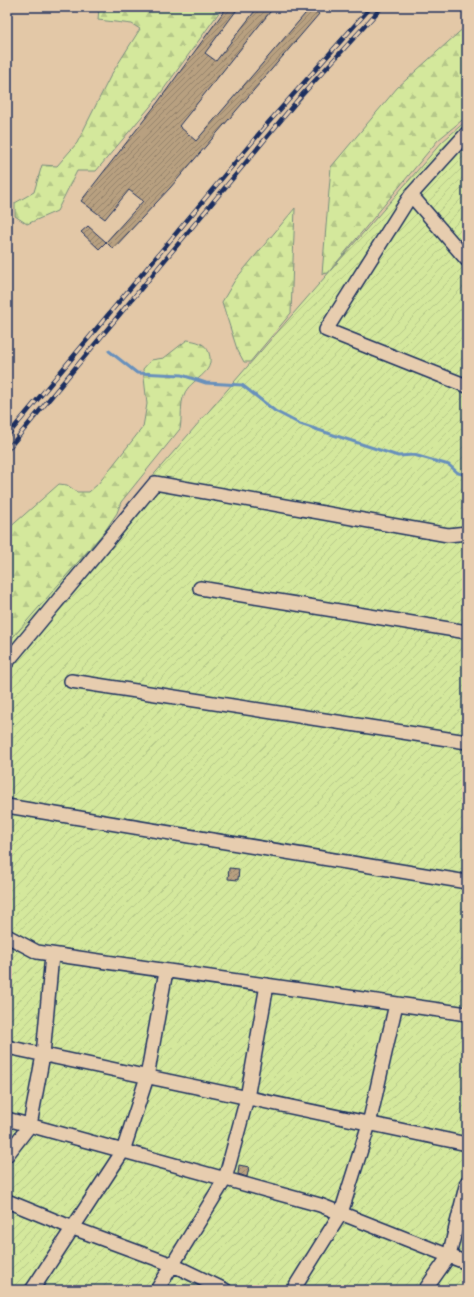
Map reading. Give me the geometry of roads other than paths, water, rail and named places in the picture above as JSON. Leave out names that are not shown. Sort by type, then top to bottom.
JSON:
[{"type":"lane","points":[[467,133],[411,195],[326,330],[467,386]]},
{"type":"lane","points":[[411,195],[467,260]]},
{"type":"lane","points":[[7,662],[155,483],[448,534],[467,533]]},
{"type":"lane","points":[[200,588],[467,632]]},
{"type":"lane","points":[[71,681],[467,742]]},
{"type":"lane","points":[[7,806],[467,882]]},
{"type":"lane","points":[[7,936],[36,952],[52,955],[467,1014]]},
{"type":"lane","points":[[7,1155],[30,1126],[43,1055],[52,955]]},
{"type":"lane","points":[[32,1290],[123,1151],[147,1077],[166,971]]},
{"type":"lane","points":[[157,1290],[225,1179],[247,1098],[267,985]]},
{"type":"lane","points":[[292,1290],[341,1213],[369,1124],[396,1004]]},
{"type":"lane","points":[[7,1047],[467,1144]]},
{"type":"lane","points":[[7,1119],[320,1205],[467,1263]]},
{"type":"lane","points":[[425,1290],[449,1256],[467,1182]]},
{"type":"lane","points":[[7,1201],[73,1228],[173,1265],[226,1290]]},
{"type":"waterway","points":[[109,351],[137,373],[182,375],[206,383],[242,385],[275,411],[300,424],[398,456],[414,455],[449,465],[458,473],[467,475]]},
{"type":"railway","points":[[7,436],[268,123],[371,7]]},
{"type":"railway","points":[[7,450],[301,96],[382,7]]}]
